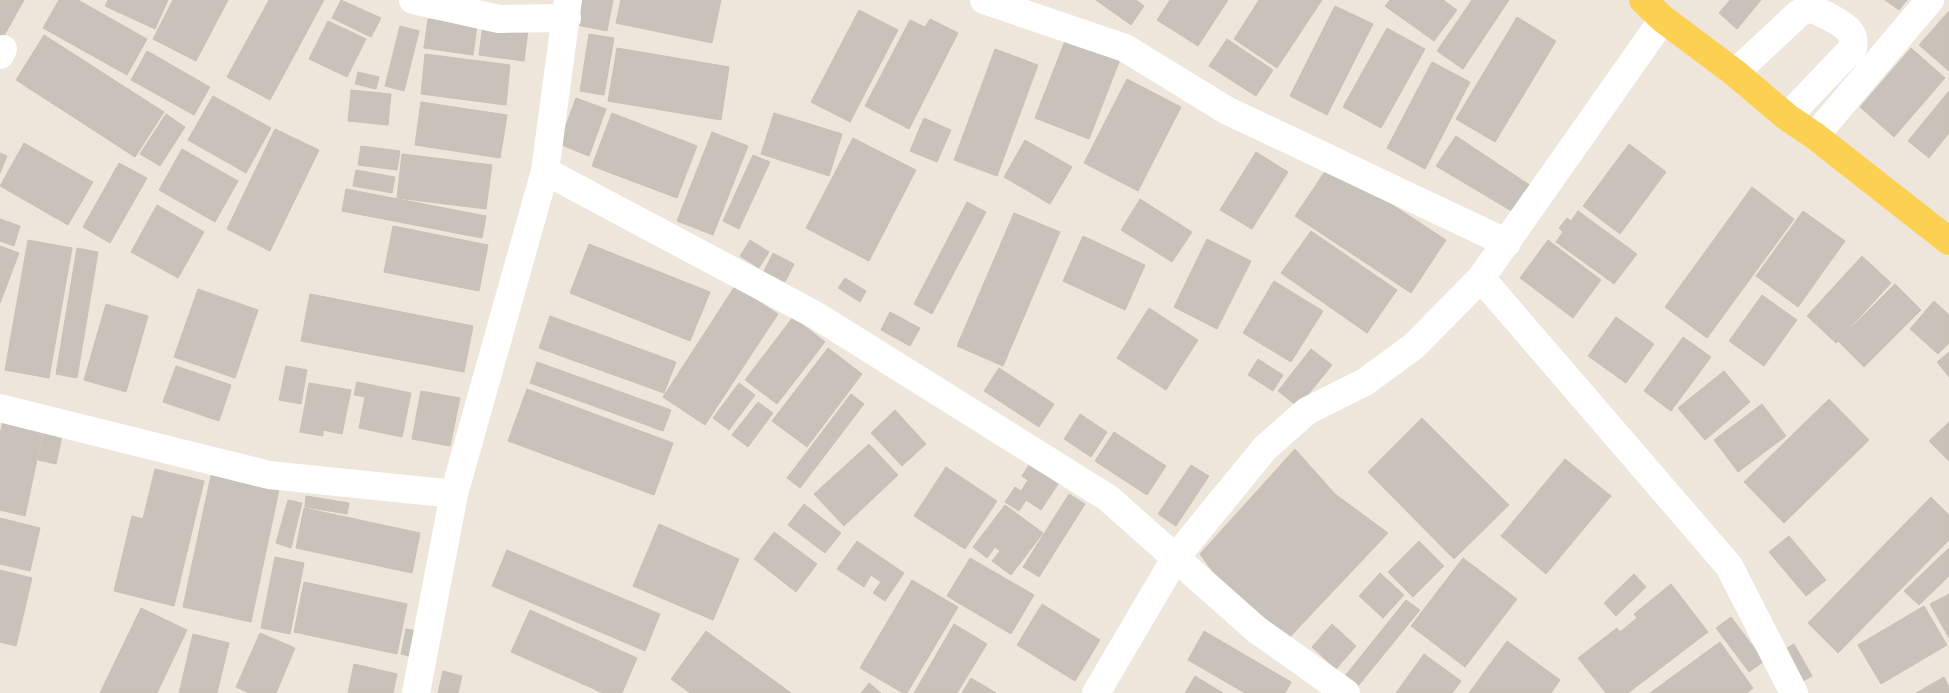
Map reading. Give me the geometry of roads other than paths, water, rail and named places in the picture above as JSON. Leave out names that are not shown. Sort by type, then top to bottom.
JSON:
[{"type":"main road","points":[[1643,0],[1663,19],[1735,73],[1787,116],[1949,242]]},
{"type":"street","points":[[413,0],[499,19],[567,9],[545,171],[454,494],[416,693]]},
{"type":"street","points":[[984,0],[1125,48],[1226,110],[1507,243]]},
{"type":"street","points":[[1815,136],[1930,0]]},
{"type":"street","points":[[1735,73],[1798,14],[1808,8],[1819,11],[1850,32],[1854,40],[1853,48],[1787,116]]},
{"type":"street","points":[[1096,693],[1176,557],[1265,448],[1307,411],[1365,382],[1414,346],[1481,278],[1663,19]]},
{"type":"street","points":[[545,171],[818,316],[1108,498],[1258,630],[1346,693]]},
{"type":"street","points":[[1481,278],[1729,566],[1794,693]]},
{"type":"street","points":[[0,408],[269,475],[454,494]]}]
